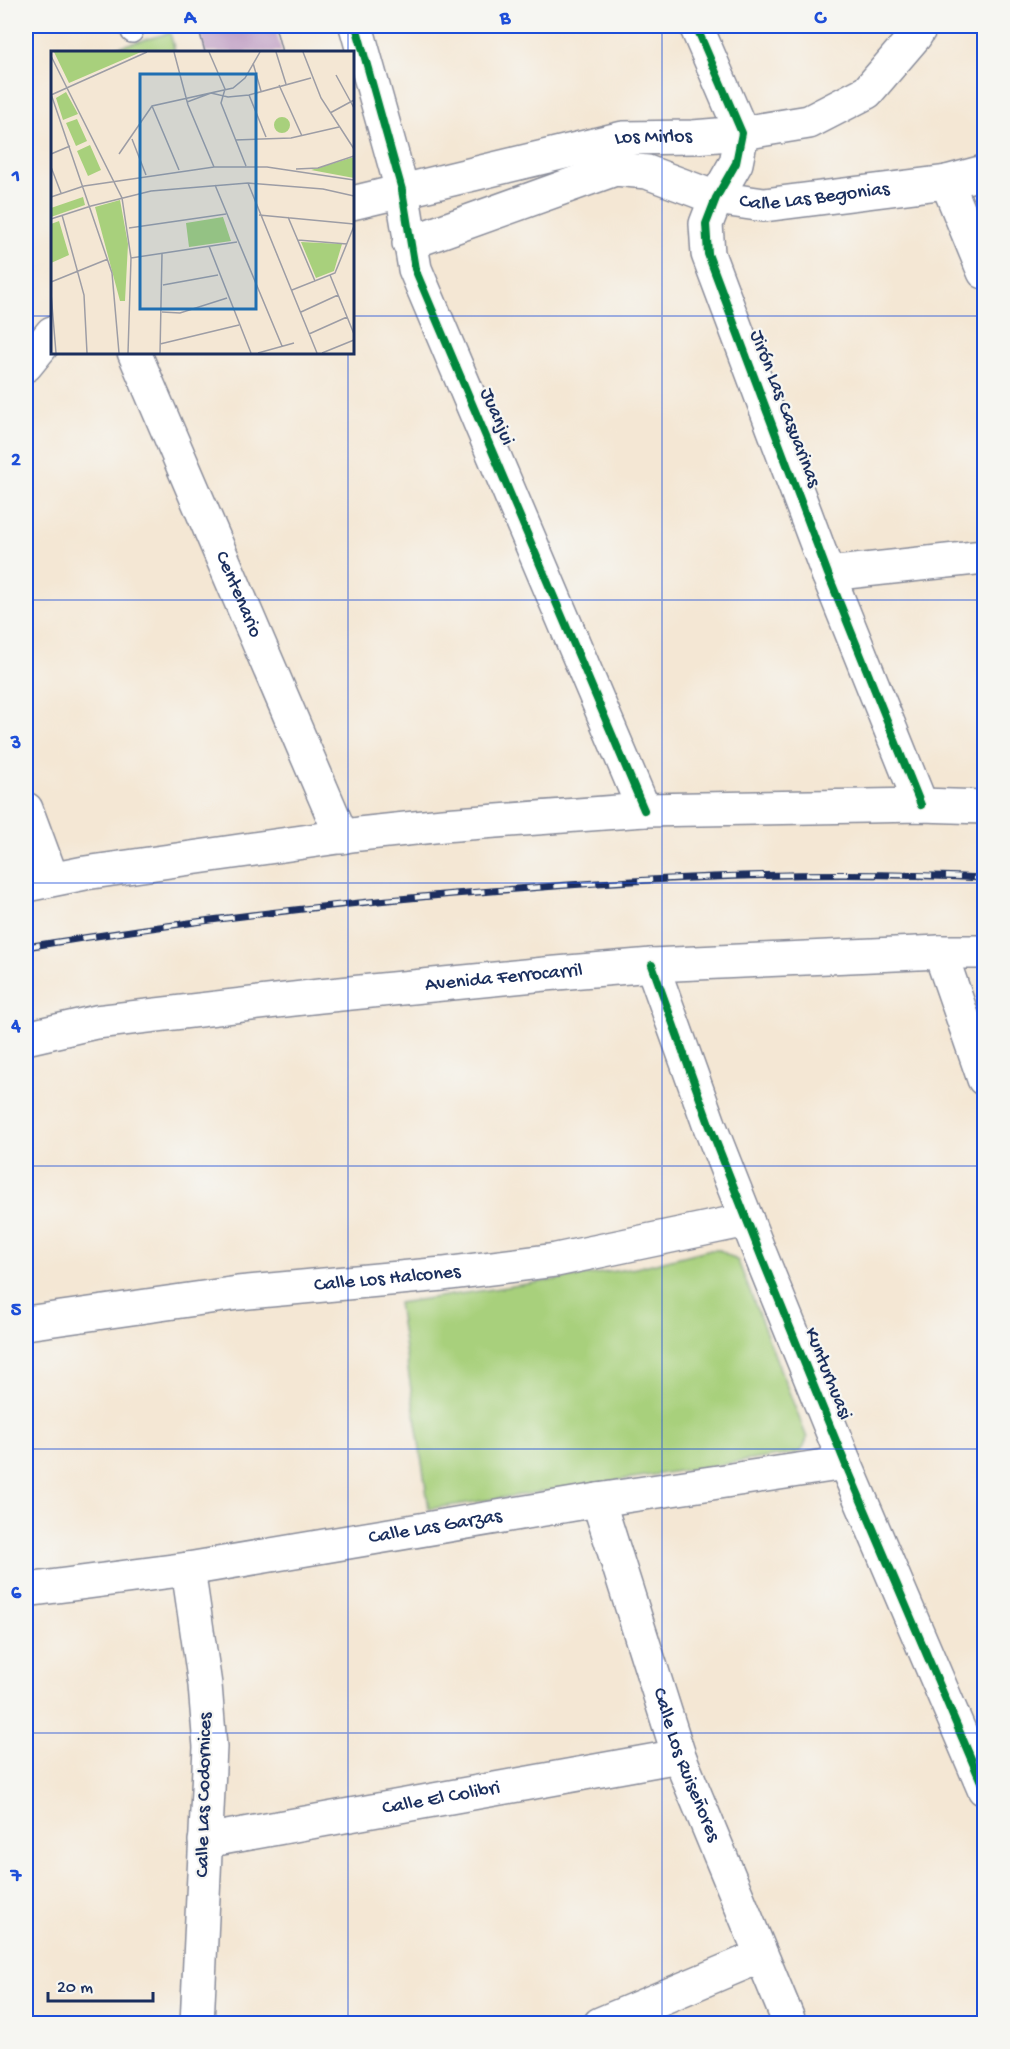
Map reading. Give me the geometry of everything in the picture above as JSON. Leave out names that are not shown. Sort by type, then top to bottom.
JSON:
[{"type":"street","name":"Juanjui","points":[[356,26],[402,190],[415,269],[644,810]]},
{"type":"street","points":[[696,26],[742,133]]},
{"type":"street","name":"Los Mirlos","points":[[354,202],[623,138],[693,137],[742,133],[809,122],[867,92],[921,26]]},
{"type":"street","name":"Jirón Las Casuarinas","points":[[742,133],[736,163],[706,224],[708,254],[828,574],[921,804]]},
{"type":"street","name":"Calle Las Begonias","points":[[410,243],[615,169],[647,172],[717,198],[764,205],[947,182],[984,172]]},
{"type":"street","points":[[947,182],[984,272]]},
{"type":"street","points":[[26,365],[51,334]]},
{"type":"street","name":"Centenario","points":[[135,354],[342,837]]},
{"type":"street","points":[[828,574],[984,557]]},
{"type":"street","points":[[26,809],[39,882],[342,837],[443,825],[644,810],[921,804],[984,807]]},
{"type":"street","points":[[940,952],[984,1079]]},
{"type":"street","name":"Avenida Ferrocarril","points":[[26,1038],[96,1022],[308,997],[652,965],[984,952]]},
{"type":"street","name":"Kunturhuasi","points":[[652,965],[709,1124],[747,1220],[845,1463],[984,1789]]},
{"type":"street","name":"Calle Los Halcones","points":[[26,1323],[238,1293],[443,1274],[556,1260],[747,1220]]},
{"type":"street","name":"Calle Las Garzas","points":[[26,1590],[188,1569],[598,1500],[845,1463]]},
{"type":"street","name":"Calle Los Ruiseñores","points":[[598,1500],[679,1756],[790,2024]]},
{"type":"street","name":"Calle Las Codornices","points":[[188,1569],[205,1685],[210,1747],[197,2024]]},
{"type":"street","name":"Calle El Colibri","points":[[205,1841],[679,1756]]},
{"type":"street","points":[[600,2024],[761,1956]]},
{"type":"green space","points":[[170,33],[175,51],[106,51]]},
{"type":"green space","points":[[707,1250],[720,1250],[738,1261],[807,1438],[804,1447],[798,1453],[429,1509],[398,1303],[636,1268]]},
{"type":"building","points":[[173,26],[189,26],[174,30]]},
{"type":"building","points":[[198,26],[275,26],[282,51],[205,51]]},
{"type":"railway","points":[[26,947],[277,912],[403,898],[587,884],[700,877],[814,874],[984,878]]},
{"type":"cycle path","points":[[356,26],[402,190],[415,269],[644,810]]},
{"type":"cycle path","points":[[696,26],[742,133],[736,163],[716,198],[706,224],[708,254],[828,574],[921,805]]},
{"type":"cycle path","points":[[652,965],[709,1124],[761,1256],[845,1463],[984,1789]]}]
